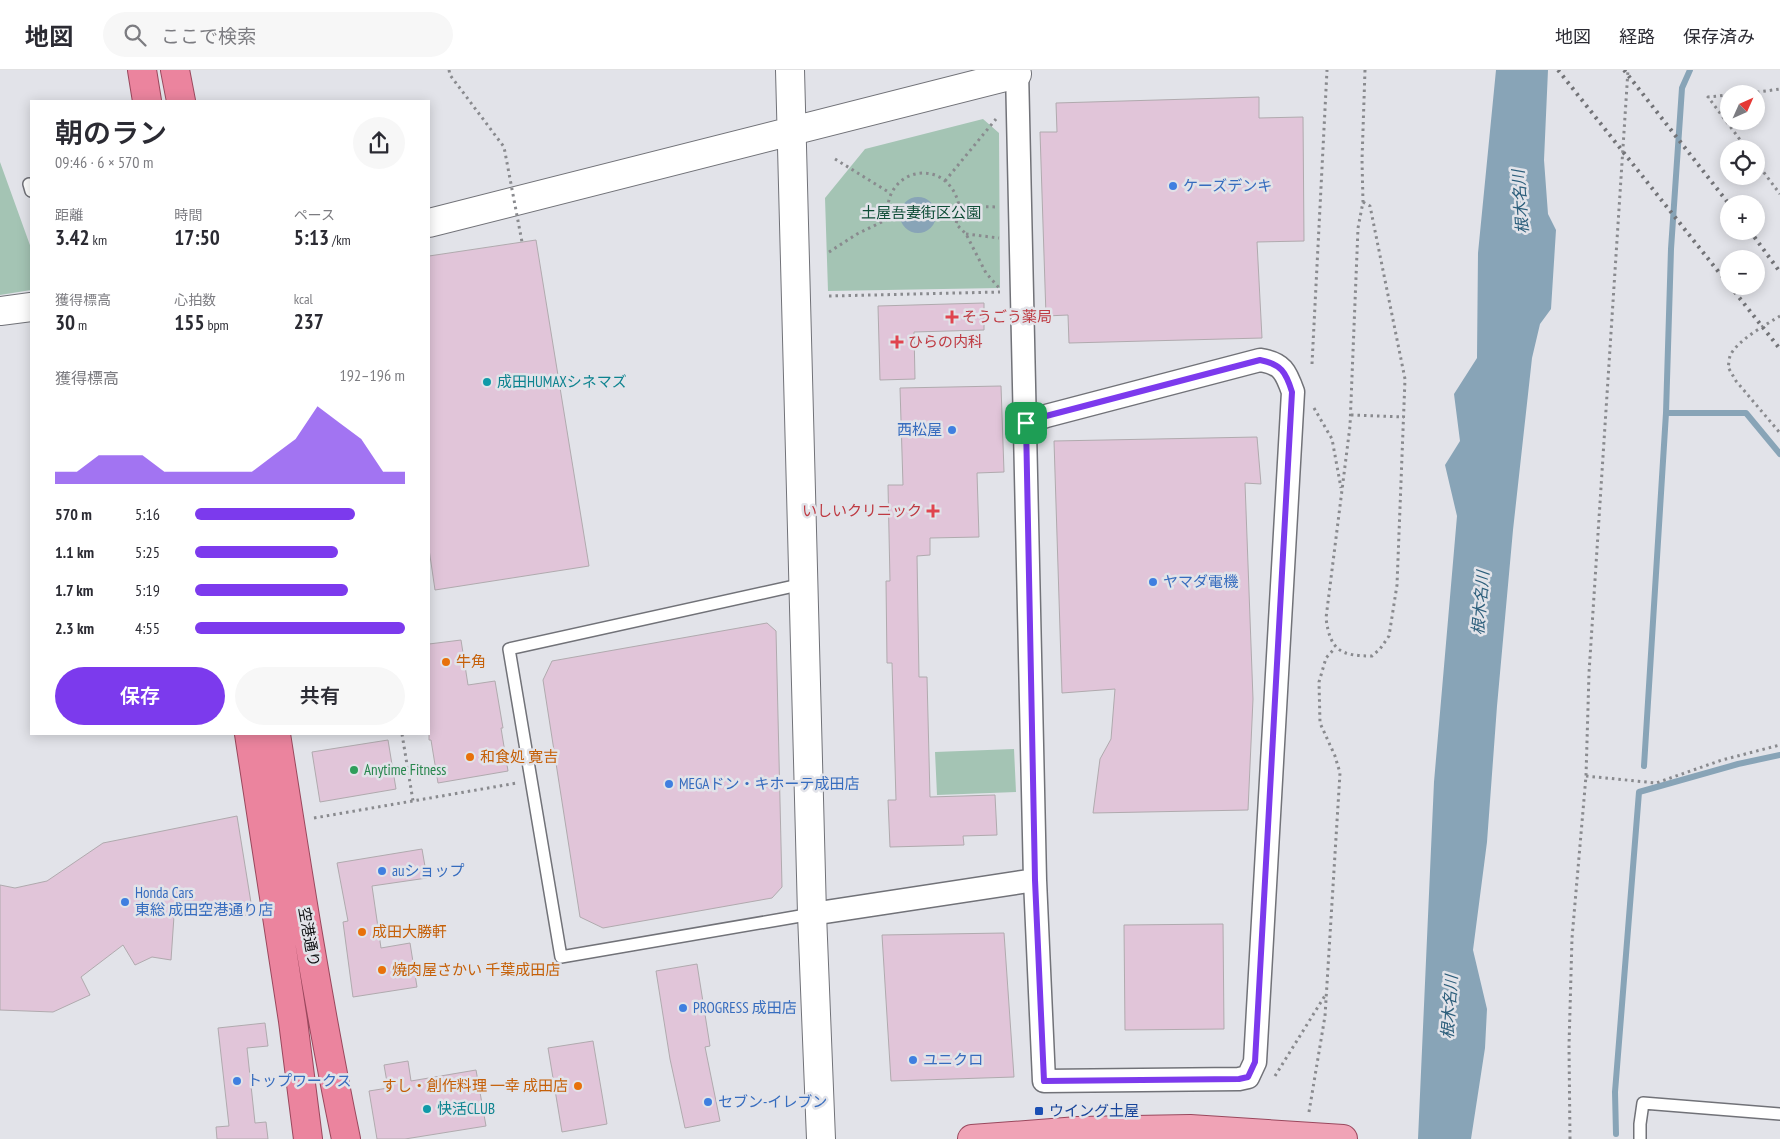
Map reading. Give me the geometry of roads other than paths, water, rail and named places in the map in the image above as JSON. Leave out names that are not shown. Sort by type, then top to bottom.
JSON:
[{"type":"highway","points":[[142,70],[147,100]]},
{"type":"highway","points":[[175,70],[181,100]]},
{"type":"highway","name":"空港通り","points":[[249,735],[293,1021],[308,1139]]},
{"type":"highway","name":"空港通り","points":[[276,735],[298,875],[334,1082],[346,1139]]},
{"type":"main road","points":[[972,1139],[1078,1132],[1190,1130],[1343,1139]]},
{"type":"street","points":[[790,70],[812,914],[821,1139]]},
{"type":"street","points":[[430,223],[791,132],[1022,71],[1017,124],[1026,423],[1035,880],[1044,1081],[1239,1079],[1248,1077],[1255,1062],[1292,392],[1287,376],[1273,362],[1260,360],[1046,416],[1026,423]]},
{"type":"street","points":[[0,311],[30,307]]},
{"type":"street","points":[[812,914],[1035,880]]},
{"type":"lane","points":[[803,584],[509,648],[561,958],[812,914]]},
{"type":"lane","points":[[1640,1139],[1643,1103],[1780,1114]]},
{"type":"water","name":"根木名川","points":[[1496,70],[1548,70],[1544,160],[1548,214],[1556,230],[1551,309],[1540,324],[1532,358],[1513,530],[1487,842],[1473,950],[1487,1009],[1485,1048],[1471,1139],[1418,1139],[1434,782],[1457,516],[1445,465],[1460,441],[1454,394],[1477,358],[1478,253]]},
{"type":"water","points":[[918,197],[925,198],[931,202],[935,208],[935,222],[931,228],[925,232],[918,233],[911,232],[905,228],[901,222],[900,215],[901,208],[905,202],[911,198]]},
{"type":"waterway","points":[[1644,766],[1666,413],[1671,249],[1682,88],[1690,70]]},
{"type":"waterway","points":[[1666,413],[1746,413],[1780,454]]},
{"type":"waterway","points":[[1616,1134],[1615,1092],[1639,792],[1738,764],[1780,755]]},
{"type":"railway","points":[[1558,70],[1720,274]]},
{"type":"railway","points":[[1624,70],[1722,195]]},
{"type":"railway","points":[[1757,240],[1780,272]]},
{"type":"railway","points":[[1737,295],[1780,349]]},
{"type":"place","name":"ケーズデンキ","points":[[1173,186]]},
{"type":"place","name":"そうごう薬局","points":[[952,317]]},
{"type":"place","name":"ひらの内科","points":[[897,342]]},
{"type":"place","name":"成田HUMAXシネマズ","points":[[487,382]]},
{"type":"place","name":"西松屋","points":[[952,430]]},
{"type":"place","name":"いしいクリニック","points":[[933,511]]},
{"type":"place","name":"ヤマダ電機","points":[[1153,582]]},
{"type":"place","name":"牛角","points":[[446,662]]},
{"type":"place","name":"和食処 寛吉","points":[[470,757]]},
{"type":"place","name":"Anytime Fitness","points":[[354,770]]},
{"type":"place","name":"MEGAドン・キホーテ成田店","points":[[669,784]]},
{"type":"place","name":"auショップ","points":[[382,871]]},
{"type":"place","name":"Honda Cars 東総 成田空港通り店","points":[[125,902]]},
{"type":"place","name":"成田大勝軒","points":[[362,932]]},
{"type":"place","name":"焼肉屋さかい 千葉成田店","points":[[382,970]]},
{"type":"place","name":"PROGRESS 成田店","points":[[683,1008]]},
{"type":"place","name":"ユニクロ","points":[[913,1060]]},
{"type":"place","name":"トップワークス","points":[[237,1081]]},
{"type":"place","name":"すし・創作料理 一幸 成田店","points":[[578,1086]]},
{"type":"place","name":"セブン-イレブン","points":[[708,1102]]},
{"type":"place","name":"快活CLUB","points":[[427,1109]]},
{"type":"place","name":"ウイング土屋","points":[[1039,1111]]},
{"type":"park label","name":"土屋吾妻街区公園","points":[[921,213]]}]
